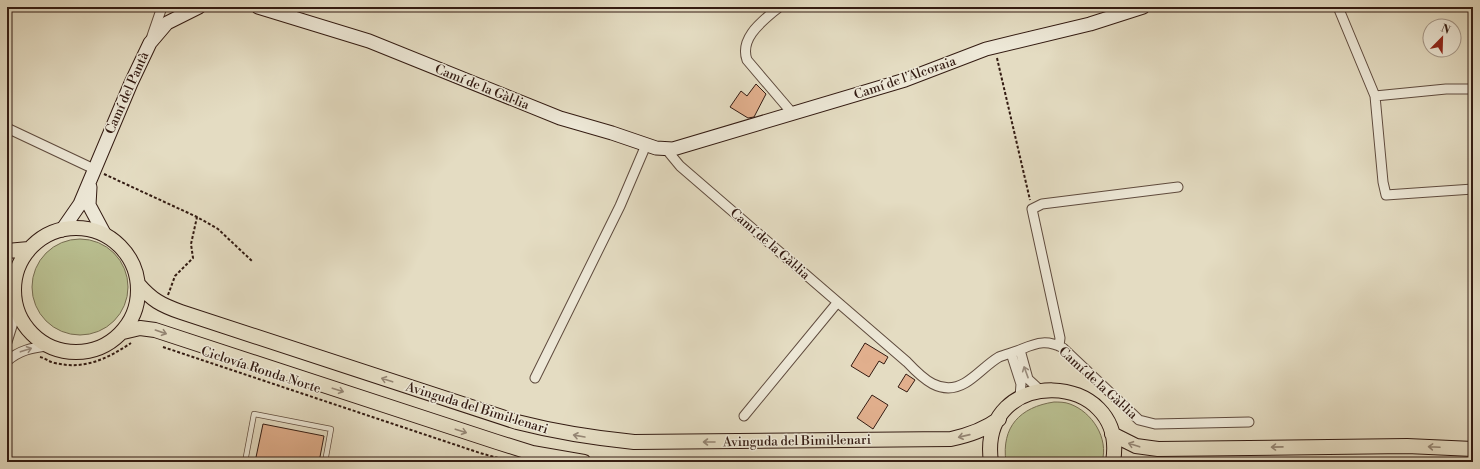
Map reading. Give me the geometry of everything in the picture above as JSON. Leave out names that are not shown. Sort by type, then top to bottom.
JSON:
[{"type":"main road","points":[[80,228],[105,235],[115,242],[127,254],[135,269],[138,284],[138,299],[134,313],[123,332],[108,344],[91,351],[68,352],[48,346],[29,331],[17,310],[10,283],[18,266],[29,249],[39,240],[62,230],[80,228]]},
{"type":"main road","points":[[7,251],[29,249]]},
{"type":"main road","name":"Avinguda del Bimil·lenari","points":[[138,284],[149,297],[165,306],[181,312],[517,422],[586,437],[634,442],[951,439],[973,434],[986,428],[999,419]]},
{"type":"main road","name":"Avinguda del Bimil·lenari","points":[[123,332],[140,328],[155,330],[532,453],[584,462]]},
{"type":"main road","points":[[991,462],[991,440],[999,419],[1020,397],[1040,390],[1059,389],[1082,396],[1092,403],[1101,413],[1112,434],[1114,446],[1113,462]]},
{"type":"main road","points":[[1112,434],[1136,446],[1158,449],[1407,446],[1473,449]]},
{"type":"street","name":"Camí del Pantà","points":[[62,230],[80,204],[133,78],[150,44],[162,7]]},
{"type":"street","points":[[150,44],[167,23],[199,7]]},
{"type":"street","name":"Camí de la Gàl·lia","points":[[258,7],[369,41],[560,118],[612,133],[646,145],[666,149],[680,166],[907,362],[924,380],[938,386],[952,388],[964,383],[999,358],[1042,342],[1059,346],[1139,420],[1155,424],[1249,422]]},
{"type":"street","points":[[779,7],[762,20],[747,41],[744,53],[747,60],[793,114]]},
{"type":"street","name":"Camí de l'Alcoraia","points":[[666,149],[681,148],[905,80],[994,47],[1090,24],[1143,7]]},
{"type":"street","points":[[1338,7],[1375,96],[1383,182],[1386,195],[1473,189]]},
{"type":"street","points":[[1375,96],[1446,89],[1473,89]]},
{"type":"street","points":[[7,128],[92,174]]},
{"type":"street","points":[[535,378],[620,206],[646,145]]},
{"type":"street","name":"Camí del Pantà","points":[[92,174],[90,205],[105,235]]},
{"type":"street","points":[[1059,346],[1060,338],[1032,209],[1042,204],[1178,187]]},
{"type":"street","points":[[744,416],[837,303]]},
{"type":"street","points":[[7,342],[17,310]]},
{"type":"street","points":[[7,361],[26,349],[48,346]]},
{"type":"street","points":[[1015,351],[1028,379],[1040,390]]},
{"type":"street","points":[[1015,351],[1022,384],[1020,397]]},
{"type":"lane","points":[[245,462],[254,414],[331,429],[325,462]]},
{"type":"path","points":[[994,47],[1032,209]]},
{"type":"path","points":[[92,174],[129,187],[197,217],[218,230],[252,261]]},
{"type":"path","points":[[168,297],[175,276],[193,258],[191,244],[197,217]]},
{"type":"path","points":[[34,357],[66,365],[94,363],[114,355],[133,342]]},
{"type":"path","name":"Ciclovía Ronda Norte","points":[[163,346],[480,453],[512,462]]},
{"type":"green space","points":[[80,239],[98,242],[114,253],[125,269],[128,287],[125,305],[114,321],[98,332],[80,335],[62,332],[46,321],[35,305],[32,287],[35,269],[46,253],[62,242]]},
{"type":"green space","points":[[1054,402],[1064,402],[1070,404],[1085,413],[1092,420],[1101,435],[1104,453],[1102,462],[1006,462],[1005,450],[1007,439],[1010,429],[1015,421],[1031,409]]},
{"type":"building","points":[[756,84],[766,94],[754,117],[748,118],[730,107],[741,91],[747,96]]},
{"type":"building","points":[[865,343],[888,357],[884,364],[879,361],[869,377],[851,366]]},
{"type":"building","points":[[906,374],[915,380],[907,392],[898,387]]},
{"type":"building","points":[[872,395],[888,405],[873,429],[857,418]]},
{"type":"building","points":[[263,424],[324,436],[319,462],[255,462]]}]
